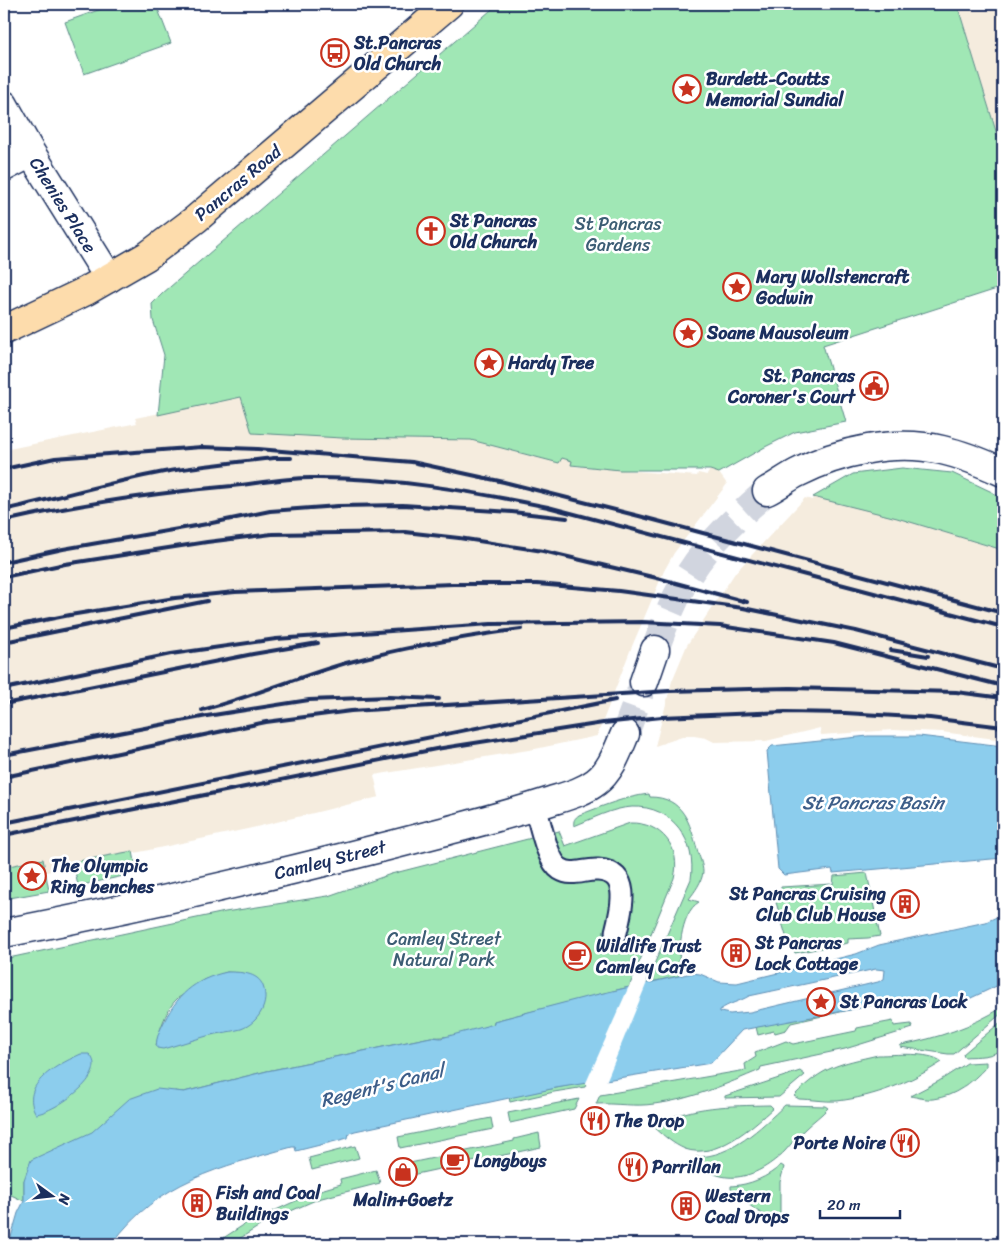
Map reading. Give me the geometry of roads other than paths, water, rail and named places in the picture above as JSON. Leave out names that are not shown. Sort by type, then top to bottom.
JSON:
[{"type":"main road","name":"Pancras Road","points":[[4,330],[86,292],[147,256],[196,219],[449,4]]},
{"type":"street","name":"Chenies Place","points":[[4,105],[31,153],[109,278]]},
{"type":"street","points":[[4,167],[31,153]]},
{"type":"street","points":[[768,491],[796,473],[832,458],[867,450],[909,445],[940,449],[966,456],[1003,472]]},
{"type":"street","points":[[644,682],[655,650]]},
{"type":"street","name":"Camley Street","points":[[4,933],[192,894],[370,850],[573,794],[603,776],[611,764],[625,734]]},
{"type":"street","points":[[535,806],[552,860],[560,869],[572,874],[598,870],[612,875],[619,882],[623,895],[616,932]]},
{"type":"water","name":"St Pancras Basin","points":[[868,736],[919,736],[1003,746],[1003,858],[833,873],[832,869],[784,875],[778,869],[767,751],[772,746]]},
{"type":"water","name":"Regent's Canal","points":[[1003,914],[1003,983],[956,1005],[878,1000],[878,1003],[860,1008],[742,1030],[711,1063],[556,1088],[355,1131],[349,1133],[348,1138],[296,1151],[295,1147],[292,1147],[216,1170],[192,1179],[149,1205],[112,1244],[9,1244],[18,1213],[24,1201],[24,1180],[31,1160],[92,1132],[129,1099],[157,1089],[184,1092],[267,1071],[431,1037],[441,1038],[494,1024],[494,1021],[586,997],[692,973],[700,974],[719,982],[737,983],[856,954],[879,945],[986,922]],"holes":[[[876,969],[885,970],[884,979],[878,982],[750,1012],[730,1014],[720,1012],[723,1008],[749,996]]]},
{"type":"water","points":[[227,972],[253,975],[261,981],[265,999],[264,1006],[257,1018],[241,1029],[207,1036],[163,1049],[157,1048],[157,1040],[167,1015],[187,990],[205,979]]},
{"type":"water","points":[[81,1054],[89,1054],[94,1063],[93,1072],[87,1082],[78,1091],[55,1107],[36,1114],[32,1103],[32,1093],[37,1084],[52,1069]]},
{"type":"tunnel","points":[[655,650],[674,602],[696,564],[724,531],[767,491]]},
{"type":"tunnel","points":[[625,734],[644,682]]},
{"type":"railway","points":[[4,469],[55,458],[202,447],[258,449],[412,462],[504,482],[639,516],[1003,613]]},
{"type":"railway","points":[[4,510],[164,472],[274,458],[291,458]]},
{"type":"railway","points":[[4,521],[60,509],[117,500],[301,478],[341,478],[430,486],[548,507],[1003,627]]},
{"type":"railway","points":[[4,562],[63,549],[270,511],[338,506],[403,505],[512,512],[567,518]]},
{"type":"railway","points":[[4,577],[65,564],[272,534],[405,532],[543,551],[747,602]]},
{"type":"railway","points":[[4,628],[175,598],[235,592],[453,584],[537,584],[619,591],[743,608],[856,631],[1003,669]]},
{"type":"railway","points":[[4,642],[207,601]]},
{"type":"railway","points":[[4,689],[171,654],[276,639],[491,624],[642,622],[720,626],[834,643],[1003,686]]},
{"type":"railway","points":[[202,710],[368,657],[433,643],[521,629]]},
{"type":"railway","points":[[4,704],[253,654],[318,643]]},
{"type":"railway","points":[[891,650],[928,656]]},
{"type":"railway","points":[[4,777],[266,722],[351,711],[669,691],[790,688],[956,692],[1003,698]]},
{"type":"railway","points":[[4,755],[207,716],[309,700],[389,697],[439,699]]},
{"type":"railway","points":[[4,823],[615,700]]},
{"type":"railway","points":[[4,835],[436,749],[603,723],[662,717],[785,712],[930,718],[1003,727]]},
{"type":"place","name":"St.Pancras Old Church","points":[[335,53]]},
{"type":"place","name":"Burdett-Coutts Memorial Sundial","points":[[687,89]]},
{"type":"place","name":"St Pancras Old Church","points":[[431,231]]},
{"type":"place","name":"Mary Wollstencraft Godwin","points":[[737,287]]},
{"type":"place","name":"Soane Mausoleum","points":[[688,333]]},
{"type":"place","name":"Hardy Tree","points":[[489,363]]},
{"type":"place","name":"St. Pancras Coroner's Court","points":[[874,386]]},
{"type":"place","name":"The Olympic Ring benches","points":[[32,876]]},
{"type":"place","name":"St Pancras Cruising Club Club House","points":[[905,904]]},
{"type":"place","name":"St Pancras Lock Cottage","points":[[736,953]]},
{"type":"place","name":"Wildlife Trust Camley Cafe","points":[[577,956]]},
{"type":"place","name":"St Pancras Lock","points":[[821,1002]]},
{"type":"place","name":"The Drop","points":[[595,1121]]},
{"type":"place","name":"Porte Noire","points":[[905,1143]]},
{"type":"place","name":"Longboys","points":[[455,1161]]},
{"type":"place","name":"Parrillan","points":[[633,1167]]},
{"type":"place","name":"Malin+Goetz","points":[[403,1172]]},
{"type":"place","name":"Fish and Coal Buildings","points":[[197,1203]]},
{"type":"place","name":"Western Coal Drops","points":[[686,1206]]},
{"type":"park label","name":"St Pancras Gardens","points":[[618,234]]},
{"type":"park label","name":"Camley Street Natural Park","points":[[444,950]]}]
